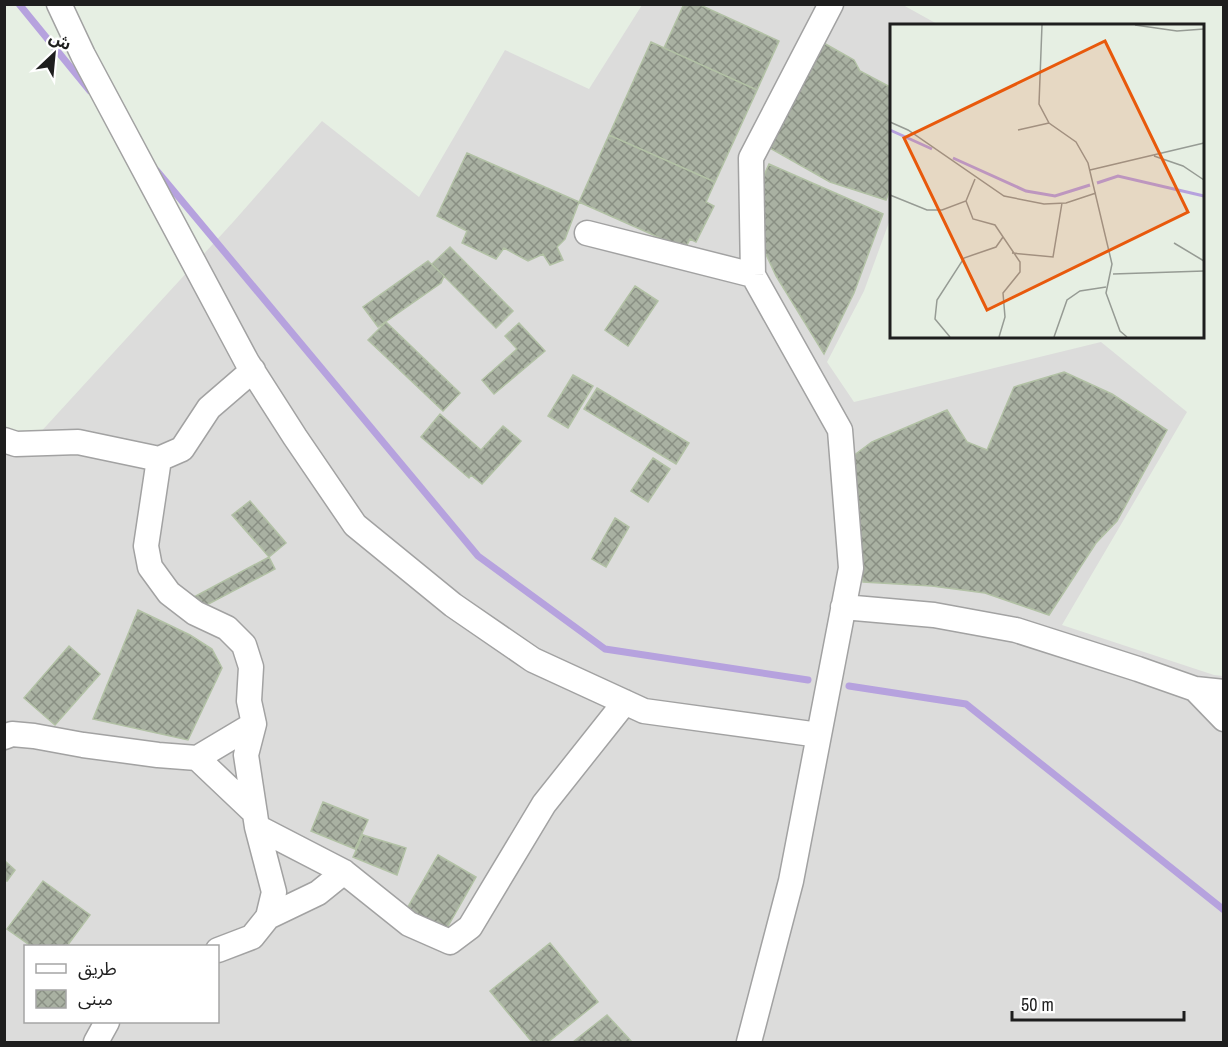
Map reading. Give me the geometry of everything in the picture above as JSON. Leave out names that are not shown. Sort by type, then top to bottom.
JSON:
[{"type":"street","points":[[59,4],[83,55],[253,370],[355,525],[453,605],[533,660],[644,711],[819,735]]},
{"type":"street","points":[[749,1042],[791,880],[851,568],[840,430],[753,275],[751,158],[831,4]]},
{"type":"street","points":[[587,233],[753,275]]},
{"type":"street","points":[[4,440],[16,444],[78,442],[159,459],[182,448],[209,408],[253,370]]},
{"type":"street","points":[[159,459],[146,546],[150,567],[169,593],[195,613],[227,628],[244,645],[251,667],[249,700],[254,724],[246,755],[256,820],[274,892],[268,917],[252,937],[219,950]]},
{"type":"street","points":[[843,607],[934,615],[1016,630],[1195,689],[1224,692]]},
{"type":"street","points":[[1195,689],[1224,719]]},
{"type":"street","points":[[197,758],[256,820],[344,872],[409,924],[450,942],[470,927],[544,804],[625,702]]},
{"type":"street","points":[[4,737],[12,734],[34,736],[159,755],[197,758],[254,724]]},
{"type":"street","points":[[268,917],[318,893],[344,872]]},
{"type":"street","points":[[96,1042],[106,1023]]},
{"type":"shaded area","points":[[642,5],[903,5],[937,24],[890,24],[890,220],[864,291],[827,362],[854,402],[1101,342],[1187,412],[1062,625],[1223,676],[1223,1042],[5,1042],[4,431],[37,436],[234,221],[322,121],[419,197],[505,50],[589,89]]},
{"type":"building","points":[[684,4],[698,4],[779,41],[757,90],[664,48]]},
{"type":"building","points":[[651,42],[757,90],[715,182],[609,135]]},
{"type":"building","points":[[822,42],[854,60],[860,71],[890,87],[890,189],[886,200],[830,182],[768,147]]},
{"type":"building","points":[[609,135],[715,182],[706,202],[714,206],[696,242],[690,239],[685,249],[579,202]]},
{"type":"building","points":[[467,153],[579,202],[565,239],[557,247],[563,260],[550,265],[543,254],[528,261],[504,248],[496,259],[462,243],[467,231],[437,216]]},
{"type":"building","points":[[769,164],[883,214],[854,293],[824,354],[776,276],[758,237],[754,205]]},
{"type":"building","points":[[450,247],[513,311],[496,328],[432,264]]},
{"type":"building","points":[[428,261],[444,276],[441,283],[378,327],[363,307]]},
{"type":"building","points":[[635,286],[658,301],[628,346],[605,330]]},
{"type":"building","points":[[386,322],[460,393],[443,411],[368,340]]},
{"type":"building","points":[[519,323],[545,351],[494,394],[482,380],[517,349],[505,336]]},
{"type":"building","points":[[1064,372],[1112,394],[1167,430],[1117,521],[1096,543],[1049,615],[985,593],[932,586],[863,582],[853,456],[872,442],[947,410],[967,442],[987,450],[1014,387]]},
{"type":"building","points":[[573,375],[593,386],[568,428],[548,416]]},
{"type":"building","points":[[597,388],[689,443],[676,464],[584,409]]},
{"type":"building","points":[[440,414],[481,450],[503,426],[521,441],[482,484],[471,475],[469,478],[421,437]]},
{"type":"building","points":[[653,458],[670,469],[648,502],[631,491]]},
{"type":"building","points":[[250,501],[286,543],[269,557],[232,515]]},
{"type":"building","points":[[615,518],[629,527],[606,567],[592,559]]},
{"type":"building","points":[[269,557],[275,569],[199,609],[192,598]]},
{"type":"building","points":[[138,610],[190,635],[212,649],[222,668],[188,740],[93,719]]},
{"type":"building","points":[[69,646],[100,674],[55,725],[24,698]]},
{"type":"building","points":[[323,802],[368,820],[355,849],[311,831]]},
{"type":"building","points":[[363,835],[406,848],[397,875],[353,857]]},
{"type":"building","points":[[438,855],[476,877],[444,933],[405,912]]},
{"type":"building","points":[[5,861],[15,870],[7,881],[4,880]]},
{"type":"building","points":[[43,881],[90,915],[68,945],[30,945],[7,929]]},
{"type":"building","points":[[550,943],[598,1002],[548,1042],[532,1042],[490,991]]},
{"type":"building","points":[[607,1015],[632,1042],[573,1042]]},
{"type":"waterway","points":[[19,4],[90,91]]},
{"type":"waterway","points":[[157,171],[478,556],[605,649],[808,680]]},
{"type":"waterway","points":[[849,686],[966,704],[1224,910]]}]
